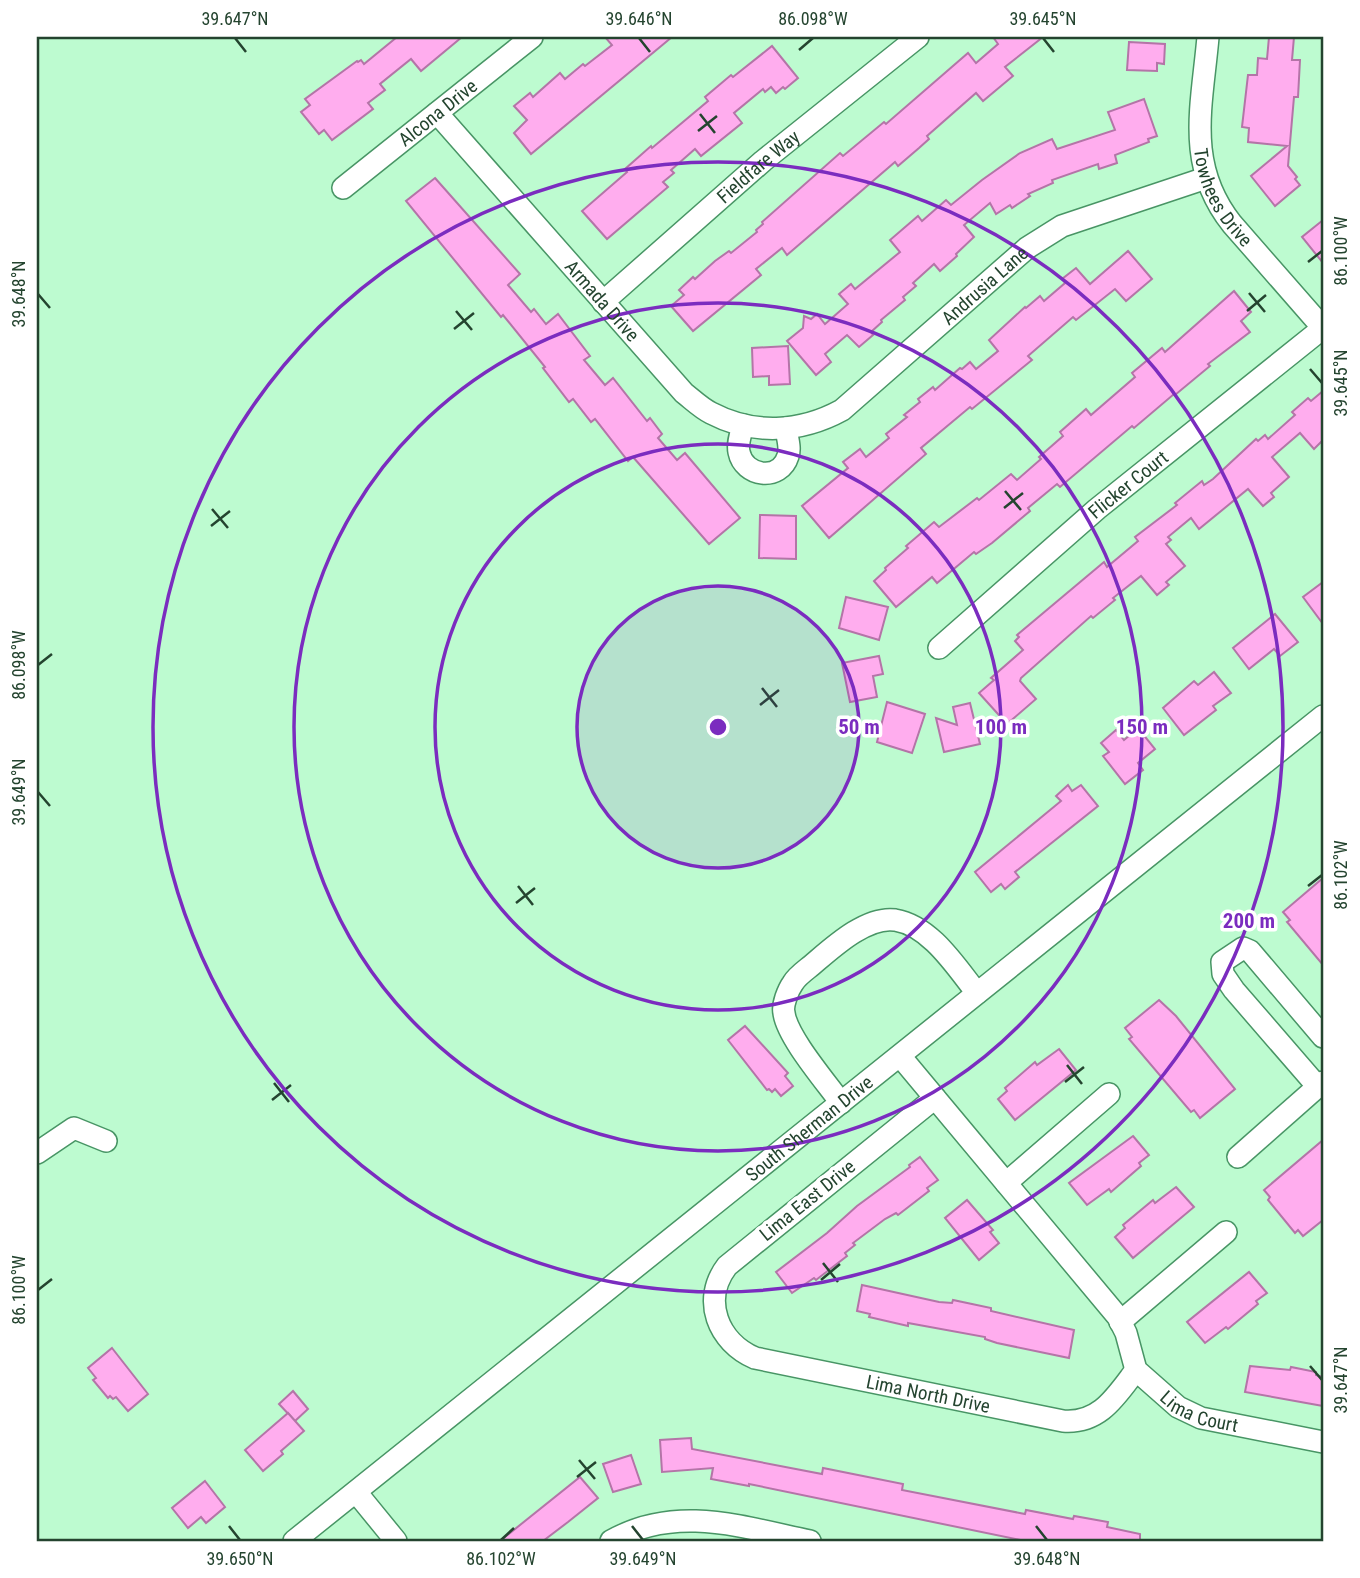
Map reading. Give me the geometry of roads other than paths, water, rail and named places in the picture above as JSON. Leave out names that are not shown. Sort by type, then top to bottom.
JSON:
[{"type":"street","name":"Alcona Drive","points":[[343,188],[532,37]]},
{"type":"street","name":"Fieldfare Way","points":[[603,302],[763,161],[918,37]]},
{"type":"street","name":"Towhees Drive","points":[[1208,37],[1199,133],[1206,178],[1214,200],[1323,328]]},
{"type":"street","name":"Armada Drive","points":[[437,113],[684,393],[710,412],[743,425]]},
{"type":"street","name":"Andrusia Lane","points":[[743,425],[761,429],[786,428],[821,420],[852,402],[1043,236],[1062,226],[1206,178]]},
{"type":"street","name":"Flicker Court","points":[[939,648],[1097,509],[1323,328]]},
{"type":"street","points":[[743,425],[739,454],[748,469],[758,473],[771,473],[784,464],[789,453],[786,428]]},
{"type":"street","name":"South Sherman Drive","points":[[294,1541],[977,993],[1322,721]]},
{"type":"street","points":[[841,1103],[794,1038],[783,1013],[787,993],[794,981],[841,940],[880,921],[895,920],[917,929],[940,947],[977,993]]},
{"type":"street","points":[[1238,1157],[1321,1085],[1234,990],[1223,974],[1223,962],[1238,949],[1243,947],[1250,951],[1323,1037]]},
{"type":"street","points":[[900,1056],[1106,1302],[1126,1333],[1136,1370]]},
{"type":"street","points":[[1006,1183],[1109,1094]]},
{"type":"street","name":"Lima East Drive","points":[[718,1322],[714,1306],[715,1292],[723,1272],[732,1261],[934,1098]]},
{"type":"street","points":[[37,1153],[74,1128],[106,1141]]},
{"type":"street","points":[[1120,1322],[1226,1232]]},
{"type":"street","name":"Lima North Drive","points":[[718,1322],[730,1342],[744,1353],[755,1357],[1063,1421],[1096,1415],[1109,1404],[1136,1370]]},
{"type":"street","name":"Lima Court","points":[[1136,1370],[1178,1407],[1201,1418],[1323,1442]]},
{"type":"street","points":[[356,1492],[396,1541]]},
{"type":"street","points":[[611,1541],[653,1524],[687,1520],[705,1520],[810,1541]]}]
